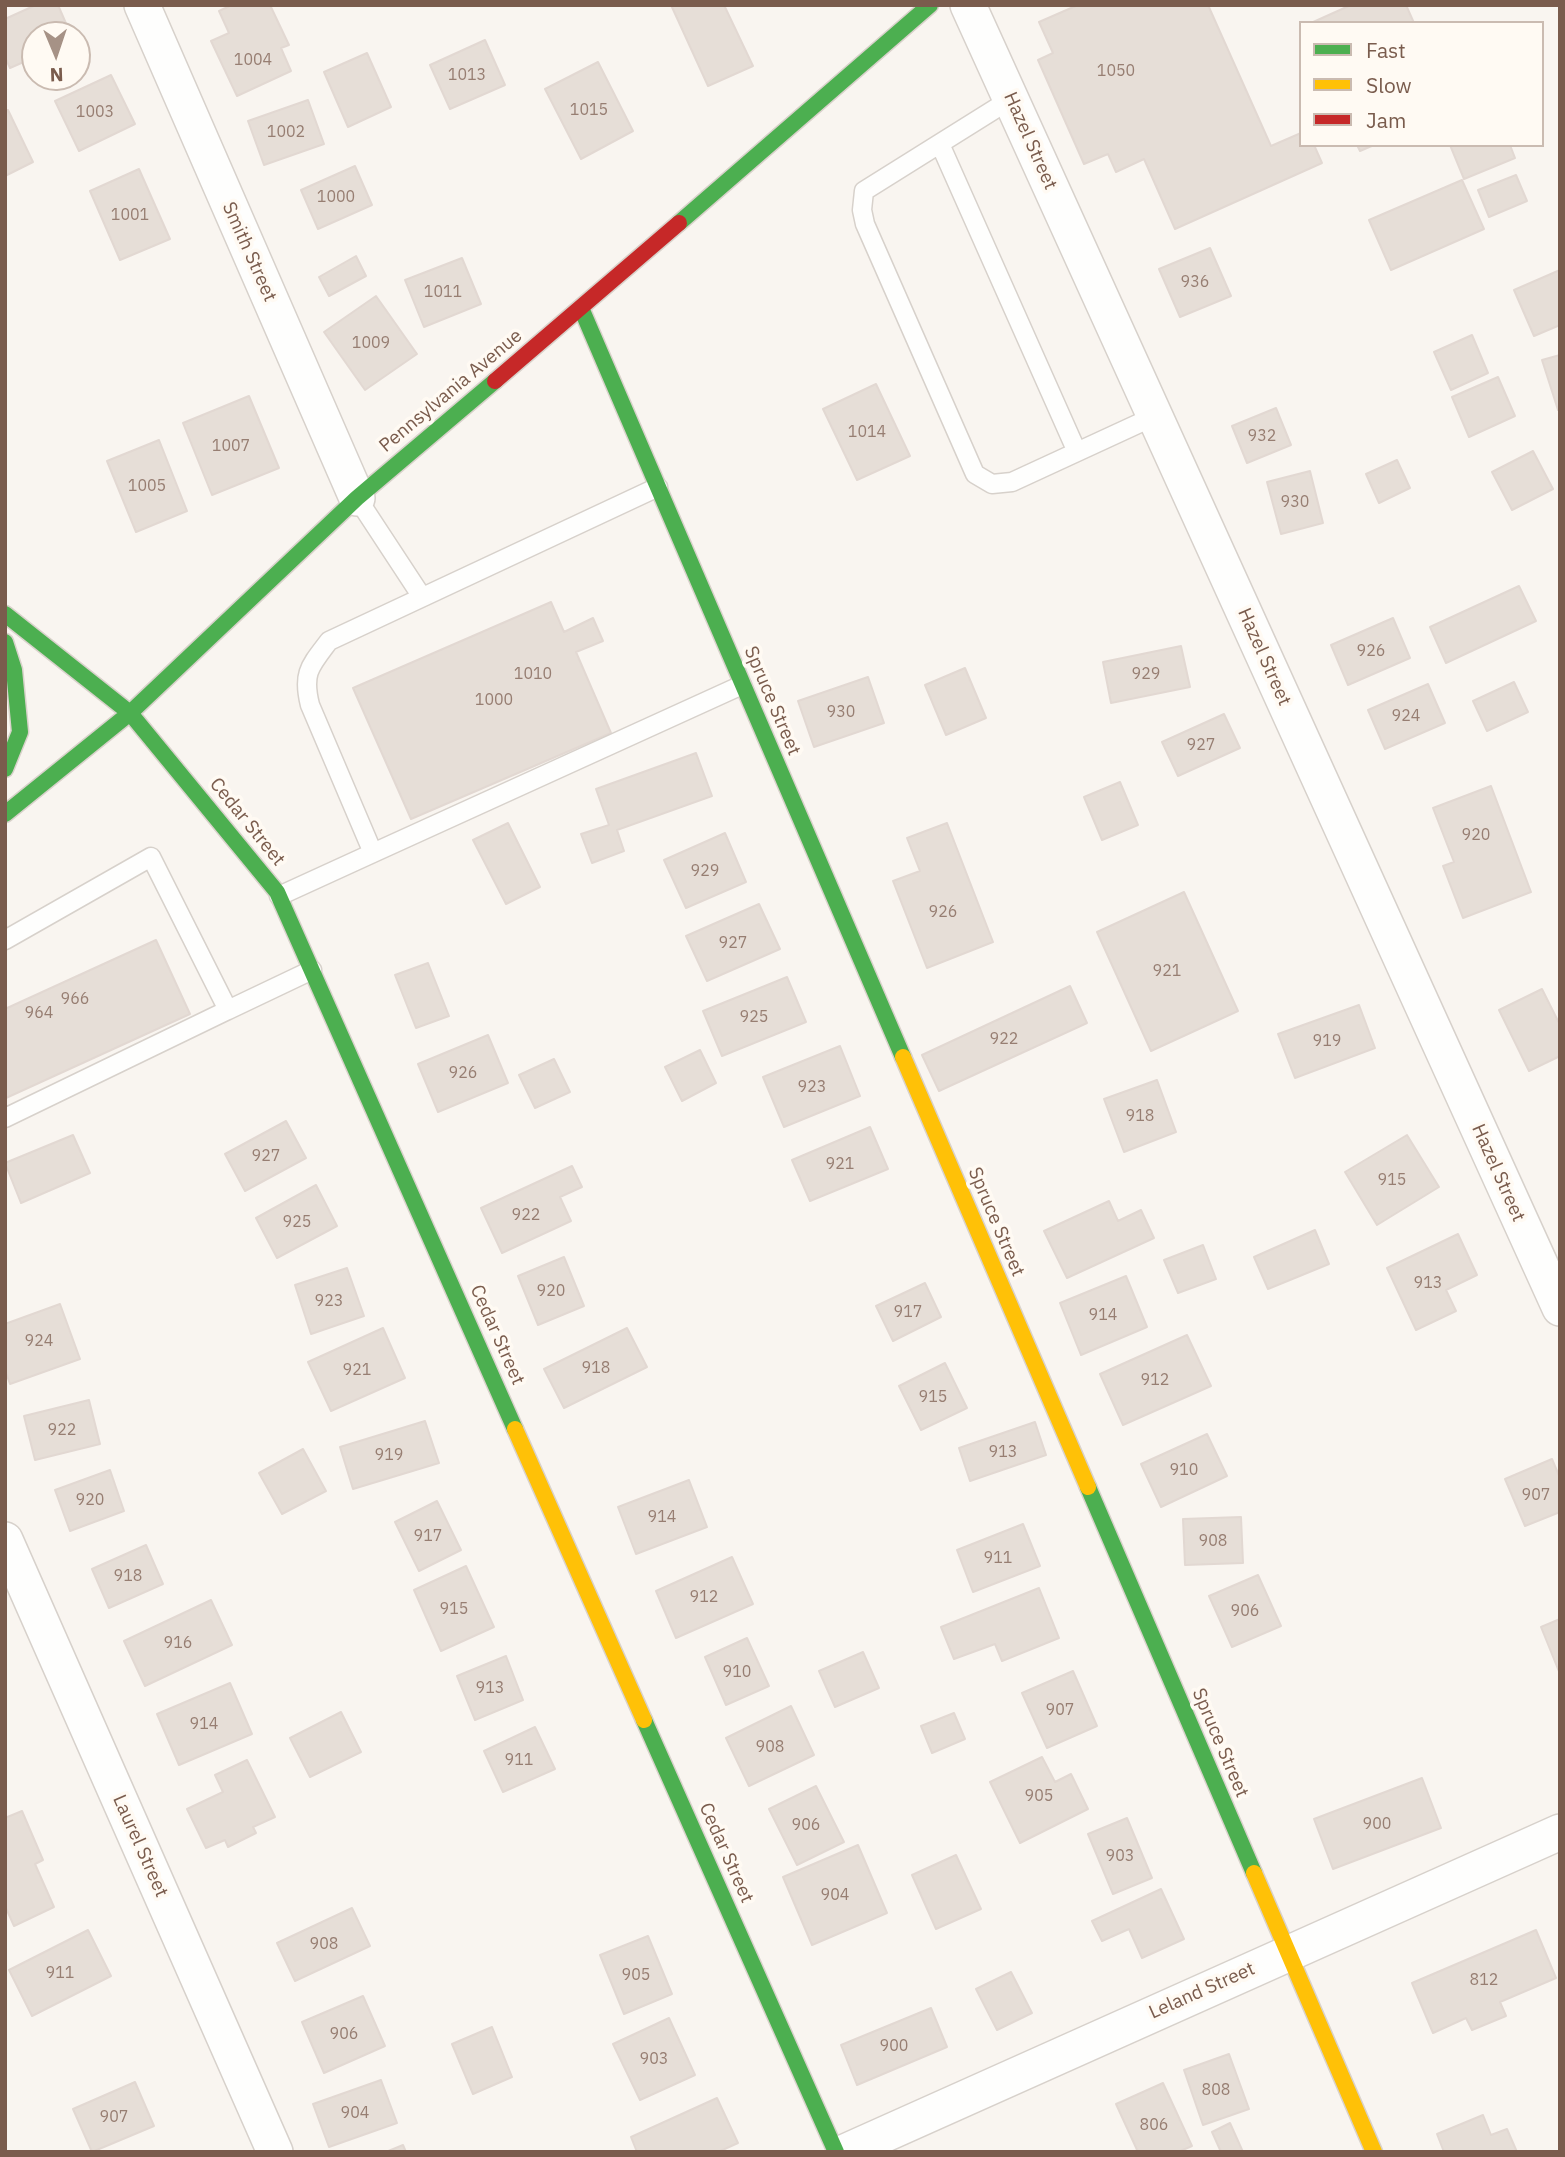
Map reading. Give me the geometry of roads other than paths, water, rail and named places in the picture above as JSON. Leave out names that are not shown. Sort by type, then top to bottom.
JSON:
[{"type":"street","name":"Smith Street","points":[[142,5],[357,498]]},
{"type":"street","name":"Pennsylvania Avenue","points":[[5,814],[130,713],[357,498],[930,5]]},
{"type":"street","name":"Hazel Street","points":[[968,5],[1560,1308]]},
{"type":"street","name":"Spruce Street","points":[[581,308],[1374,2152]]},
{"type":"street","name":"Cedar Street","points":[[5,614],[130,713],[279,896],[836,2152]]},
{"type":"street","points":[[5,642],[15,670],[20,732],[5,769]]},
{"type":"street","name":"Laurel Street","points":[[5,1540],[275,2152]]},
{"type":"street","name":"Leland Street","points":[[845,2152],[1560,1832]]},
{"type":"lane","points":[[1011,99],[864,191],[862,209],[865,224],[975,474],[992,484],[1012,482],[1155,416]]},
{"type":"lane","points":[[940,144],[1077,452]]},
{"type":"lane","points":[[373,853],[310,705],[305,685],[311,665],[329,641],[658,488]]},
{"type":"lane","points":[[357,498],[422,597]]},
{"type":"lane","points":[[279,896],[743,685]]},
{"type":"lane","points":[[5,940],[151,857],[228,1010]]},
{"type":"lane","points":[[5,1118],[312,970]]}]
